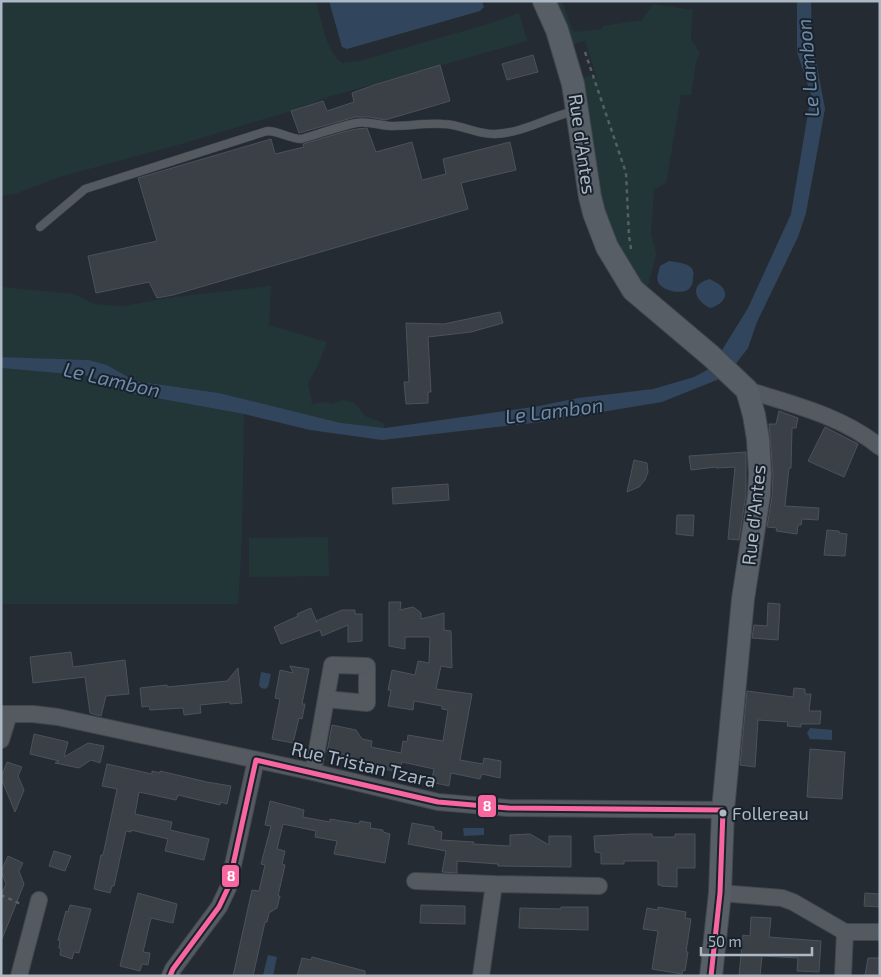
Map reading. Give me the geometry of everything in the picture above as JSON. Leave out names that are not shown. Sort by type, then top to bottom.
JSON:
[{"type":"street","name":"Rue d'Antes","points":[[544,1],[564,50],[574,84],[590,197],[607,247],[633,290],[740,382],[754,415],[758,439],[759,495],[743,599],[734,711],[723,810],[720,893],[711,976]]},
{"type":"street","points":[[740,382],[873,435],[880,447]]},
{"type":"street","points":[[313,772],[326,699]]},
{"type":"street","points":[[1,740],[5,714]]},
{"type":"street","name":"Rue Tristan Tzara","points":[[5,714],[32,714],[58,717],[313,772],[438,802],[508,808],[723,810]]},
{"type":"street","points":[[170,976],[173,969],[218,907],[228,888],[256,760]]},
{"type":"street","points":[[415,881],[599,886]]},
{"type":"street","points":[[481,976],[494,884]]},
{"type":"street","points":[[720,893],[782,898],[845,932],[880,932]]},
{"type":"street","points":[[19,976],[38,905]]},
{"type":"street","points":[[843,976],[845,932]]},
{"type":"lane","points":[[40,227],[85,188],[267,131],[276,131],[293,139],[301,139],[356,123],[368,122],[391,126],[458,125],[483,134],[496,134],[512,132],[578,111]]},
{"type":"path","points":[[564,50],[579,45],[583,48],[624,165],[632,256]]},
{"type":"path","points":[[1,895],[38,905]]},
{"type":"green space","points":[[1,1],[316,1],[328,43],[342,63],[359,61],[488,24],[519,13],[527,41],[328,97],[291,111],[181,144],[59,177],[15,194],[1,196]]},
{"type":"green space","points":[[551,1],[562,1],[572,29],[575,32],[602,29],[603,26],[642,20],[653,4],[693,10],[691,39],[700,53],[696,62],[691,95],[681,95],[666,183],[654,189],[651,233],[656,254],[648,285],[633,290],[607,247],[573,84],[589,76],[597,79],[585,41],[566,46]]},
{"type":"green space","points":[[271,286],[269,325],[327,342],[318,365],[308,383],[312,404],[325,402],[331,404],[342,400],[352,402],[365,416],[383,423],[385,428],[341,423],[219,393],[135,381],[107,365],[89,360],[1,357],[1,287],[74,294],[94,304],[123,306],[174,297]]},
{"type":"green space","points":[[1,368],[90,376],[123,392],[244,414],[242,537],[238,604],[1,604]]},
{"type":"green space","points":[[328,537],[329,576],[249,577],[249,538]]},
{"type":"water","points":[[329,1],[482,1],[484,7],[480,11],[347,49],[342,47]]},
{"type":"water","name":"Le Lambon","points":[[797,1],[811,1],[812,39],[825,109],[806,213],[798,237],[757,322],[748,348],[735,365],[717,380],[662,402],[542,422],[382,440],[310,430],[244,414],[123,392],[90,376],[1,368],[1,357],[89,360],[107,365],[135,381],[219,393],[341,423],[385,428],[539,406],[578,398],[653,389],[694,377],[711,368],[748,308],[791,214],[811,95],[797,52]]},
{"type":"water","points":[[669,261],[682,263],[692,269],[694,273],[692,285],[686,291],[668,290],[658,282],[660,266]]},
{"type":"water","points":[[710,279],[722,287],[725,296],[722,302],[710,308],[700,301],[696,292],[703,281]]},
{"type":"water","points":[[261,672],[271,674],[268,687],[265,689],[259,685]]},
{"type":"water","points":[[810,728],[832,730],[832,740],[810,739],[807,733]]},
{"type":"water","points":[[463,828],[484,828],[484,835],[464,836]]},
{"type":"water","points":[[268,955],[277,957],[273,976],[263,975]]},
{"type":"building","points":[[533,55],[538,72],[507,80],[502,64]]},
{"type":"building","points":[[440,65],[450,101],[385,120],[355,117],[299,133],[291,111],[323,101],[327,111],[354,102],[352,93]]},
{"type":"building","points":[[367,128],[376,152],[412,142],[422,180],[446,174],[443,159],[510,142],[516,170],[461,183],[468,209],[173,295],[157,298],[149,282],[96,293],[88,256],[157,241],[138,178],[271,139],[275,154],[304,147],[303,144],[343,132]]},
{"type":"building","points":[[500,312],[503,323],[471,332],[428,337],[431,392],[428,392],[428,403],[406,404],[404,382],[409,382],[406,323],[444,324]]},
{"type":"building","points":[[779,411],[798,418],[796,428],[792,428],[791,468],[789,468],[785,506],[819,508],[818,520],[802,519],[801,525],[798,525],[797,534],[776,531],[777,528],[767,527],[772,497],[773,475],[769,424],[776,424]]},
{"type":"building","points":[[825,427],[858,444],[844,477],[808,461]]},
{"type":"building","points":[[746,452],[746,494],[739,540],[728,539],[735,467],[691,470],[689,456]]},
{"type":"building","points":[[634,460],[647,463],[648,472],[645,480],[639,487],[627,492]]},
{"type":"building","points":[[448,484],[449,500],[393,504],[392,488]]},
{"type":"building","points":[[677,515],[694,515],[693,536],[676,534]]},
{"type":"building","points":[[827,530],[847,534],[845,556],[824,555]]},
{"type":"building","points":[[389,602],[401,602],[400,610],[413,607],[421,613],[421,619],[444,613],[444,630],[451,631],[452,668],[441,666],[436,689],[472,694],[460,760],[483,764],[484,758],[501,761],[500,778],[482,774],[480,779],[451,773],[449,786],[431,782],[434,769],[402,762],[400,772],[352,760],[352,757],[327,752],[332,725],[356,730],[362,739],[372,741],[371,747],[401,753],[403,741],[407,742],[408,735],[443,741],[448,710],[442,709],[442,706],[414,701],[413,710],[388,706],[391,690],[388,690],[392,670],[415,675],[418,661],[429,663],[430,637],[405,637],[405,649],[389,646]]},
{"type":"building","points":[[768,603],[780,604],[778,640],[752,638],[754,625],[767,626]]},
{"type":"building","points":[[311,608],[316,621],[342,610],[355,610],[355,614],[362,614],[362,641],[348,642],[348,625],[322,636],[320,630],[281,644],[274,627]]},
{"type":"building","points":[[71,652],[73,667],[125,660],[129,694],[106,696],[101,716],[90,713],[85,677],[33,683],[30,657]]},
{"type":"building","points":[[290,666],[309,669],[302,704],[305,704],[302,719],[299,718],[293,743],[272,739],[280,699],[275,698],[280,670],[293,673]]},
{"type":"building","points":[[238,668],[242,703],[230,704],[230,702],[200,705],[201,713],[184,715],[183,708],[150,710],[149,706],[142,707],[140,688],[227,681]]},
{"type":"building","points":[[794,688],[805,689],[805,694],[811,694],[809,711],[821,711],[820,724],[801,724],[801,727],[787,726],[788,722],[758,720],[755,767],[740,765],[747,691],[793,697]]},
{"type":"building","points":[[34,734],[68,742],[64,757],[88,743],[104,746],[100,763],[91,760],[79,768],[55,763],[59,761],[30,754]]},
{"type":"building","points":[[810,749],[845,752],[842,799],[807,797]]},
{"type":"building","points":[[7,762],[22,767],[18,776],[24,790],[15,812],[1,778]]},
{"type":"building","points":[[107,764],[152,774],[152,771],[160,773],[160,771],[231,786],[227,804],[220,802],[220,805],[178,795],[176,800],[139,792],[135,814],[172,822],[170,830],[209,839],[204,860],[165,851],[168,839],[131,830],[131,832],[126,831],[114,886],[112,886],[110,893],[94,889],[117,789],[102,786]]},
{"type":"building","points":[[270,801],[304,810],[303,817],[330,822],[330,819],[359,824],[360,821],[371,823],[370,828],[383,830],[383,832],[390,834],[385,863],[334,854],[337,841],[315,837],[316,831],[283,824],[277,849],[285,851],[282,864],[285,865],[277,908],[269,913],[267,922],[265,922],[253,976],[233,976],[252,890],[259,891],[265,865],[261,864],[271,826],[265,825]]},
{"type":"building","points":[[412,823],[434,827],[434,830],[442,832],[441,840],[474,842],[473,844],[510,846],[510,835],[530,834],[549,845],[549,836],[571,836],[571,867],[498,866],[498,864],[457,861],[457,873],[442,872],[446,851],[408,844]]},
{"type":"building","points":[[652,834],[652,837],[675,837],[675,834],[695,834],[695,868],[677,868],[677,887],[658,885],[658,861],[624,861],[624,864],[601,864],[601,853],[595,852],[594,836]]},
{"type":"building","points":[[54,851],[71,856],[65,871],[49,866]]},
{"type":"building","points":[[8,856],[23,863],[19,871],[24,884],[2,939],[1,895],[6,884],[1,871]]},
{"type":"building","points":[[138,893],[177,904],[173,923],[151,918],[143,952],[150,953],[148,965],[142,964],[140,971],[120,966]]},
{"type":"building","points":[[865,893],[880,894],[880,907],[864,906]]},
{"type":"building","points":[[70,905],[91,909],[79,953],[74,952],[72,959],[60,955],[60,941],[58,940],[66,911],[68,912]]},
{"type":"building","points":[[421,905],[465,906],[465,924],[420,923]]},
{"type":"building","points":[[561,907],[588,907],[588,930],[519,928],[520,908],[561,909]]},
{"type":"building","points":[[658,907],[686,912],[685,918],[691,919],[685,971],[683,970],[682,974],[652,969],[658,931],[643,929],[647,908],[658,910]]},
{"type":"building","points":[[751,917],[771,918],[769,937],[821,941],[819,972],[797,971],[798,958],[762,956],[760,976],[739,976],[743,935],[750,936]]},
{"type":"building","points":[[312,957],[365,971],[365,976],[297,976],[302,958],[311,960]]},
{"type":"building","points":[[868,958],[880,958],[880,976],[865,976]]},
{"type":"transit line","name":"8","points":[[256,760],[438,802],[508,808],[723,810]]},
{"type":"transit line","name":"8","points":[[170,976],[173,969],[219,907],[228,888],[256,760]]},
{"type":"transit line","name":"8","points":[[711,976],[720,893],[723,810]]},
{"type":"place","name":"Follereau","points":[[723,813]]}]
